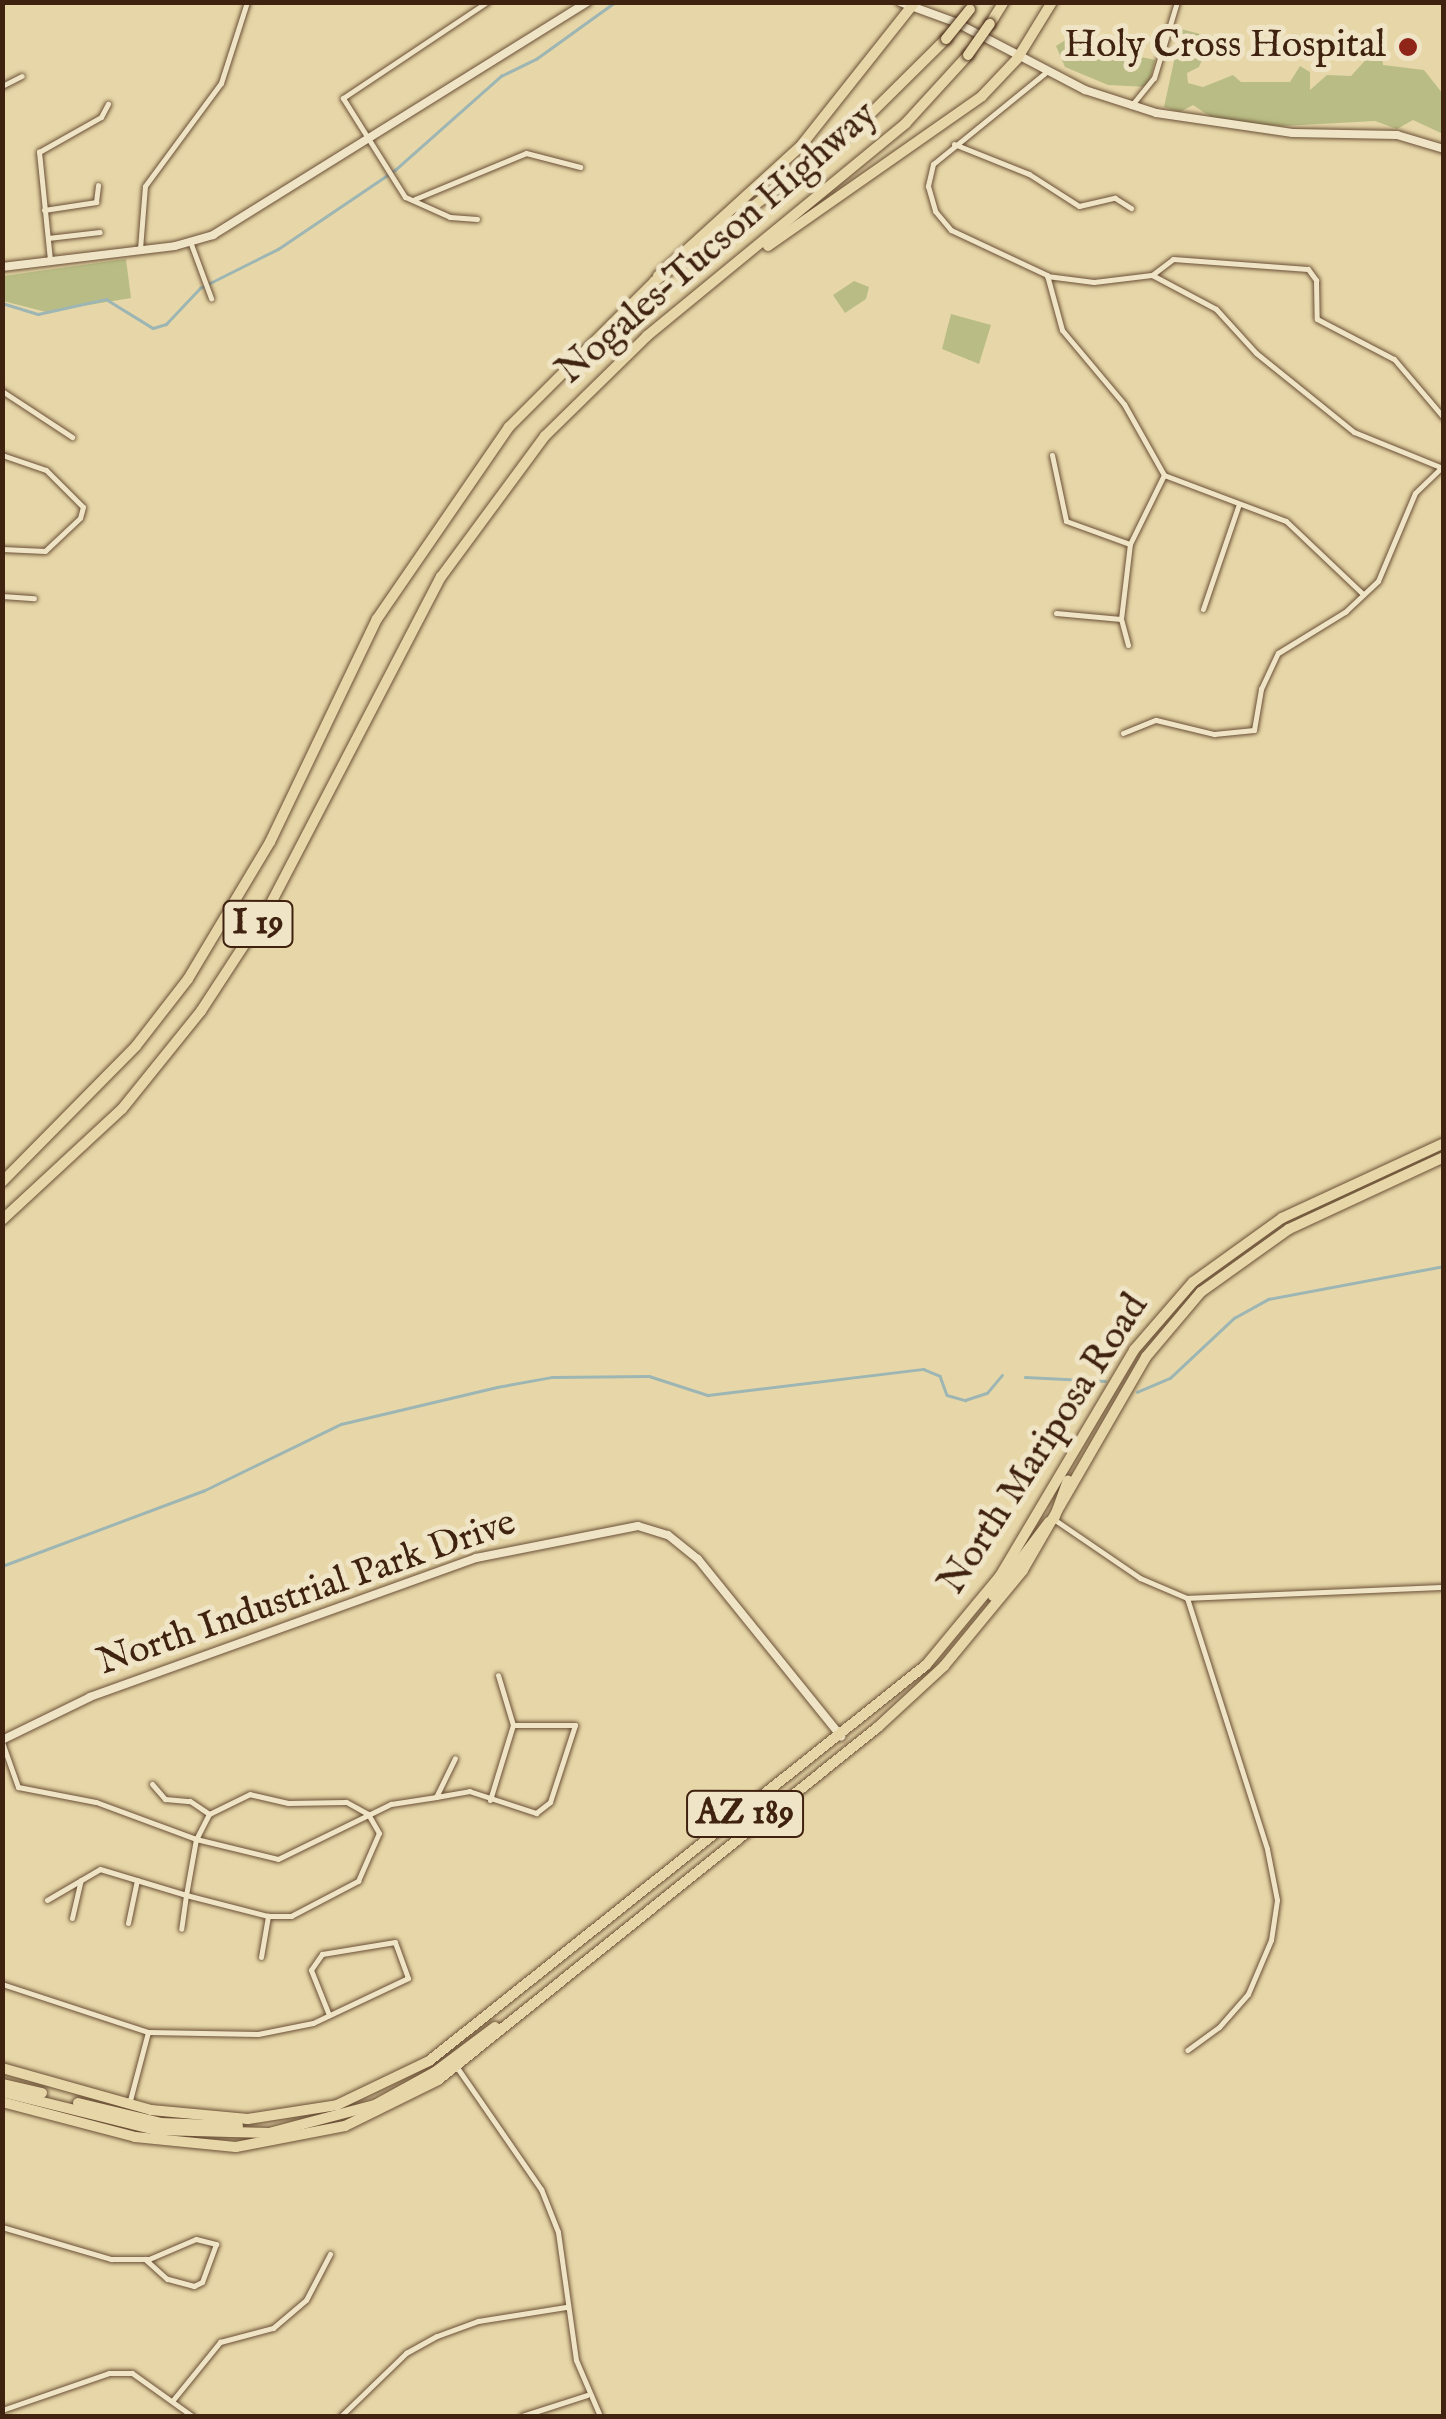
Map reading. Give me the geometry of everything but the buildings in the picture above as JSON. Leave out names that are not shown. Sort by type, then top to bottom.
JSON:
[{"type":"highway","name":"Nogales–Tucson Highway","points":[[2,1220],[122,1109],[201,1012],[270,905],[408,632],[478,520],[594,384],[880,145],[968,55],[1004,2]]},
{"type":"highway","points":[[700,292],[946,124],[1018,59],[1052,2]]},
{"type":"highway","points":[[655,281],[800,147],[909,4]]},
{"type":"highway","name":"Nogales–Tucson Highway","points":[[2,1182],[136,1046],[188,979],[270,842],[377,619],[453,504],[532,400],[655,281],[856,128],[946,39],[972,6]]},
{"type":"highway","name":"North Mariposa Road","points":[[451,2058],[562,1981],[936,1674],[1000,1601],[1055,1520],[1117,1381],[1130,1358],[1179,1296],[1229,1252],[1282,1218],[1444,1142]]},
{"type":"highway","name":"North Mariposa Road","points":[[451,2058],[926,1664],[1013,1558],[1106,1411],[1184,1309],[1239,1260],[1378,1186],[1444,1157]]},
{"type":"highway","points":[[1378,1186],[1385,1168]]},
{"type":"highway","points":[[926,1664],[987,1604],[1044,1526],[1055,1520]]},
{"type":"highway","points":[[761,1820],[835,1752],[842,1737],[858,1733],[936,1674]]},
{"type":"highway","points":[[2,2092],[156,2130],[234,2136],[343,2117],[410,2088],[451,2058]]},
{"type":"highway","name":"AZ 189","points":[[2,2102],[135,2137],[236,2147],[346,2126],[418,2093],[451,2058]]},
{"type":"highway","name":"AZ 189","points":[[2,2068],[129,2104],[225,2120],[322,2108],[372,2092],[451,2058]]},
{"type":"highway","points":[[2,2084],[187,2126],[248,2125],[322,2108]]},
{"type":"street","points":[[140,252],[146,186],[221,83],[248,2]]},
{"type":"street","points":[[477,219],[450,217],[400,192],[348,110],[346,90],[487,2]]},
{"type":"street","points":[[1131,106],[1154,78],[1177,2]]},
{"type":"street","points":[[2,268],[192,244],[370,142],[588,3]]},
{"type":"street","points":[[909,4],[1046,73],[1131,106],[1293,132],[1398,135],[1444,149]]},
{"type":"street","points":[[1046,73],[954,144],[929,174],[935,211],[951,230],[1046,276],[1094,282],[1152,275],[1173,260],[1308,269],[1316,280],[1317,319],[1394,359],[1444,418]]},
{"type":"street","points":[[2,86],[22,76]]},
{"type":"street","points":[[50,262],[43,210],[42,147],[101,117],[108,104]]},
{"type":"street","points":[[954,144],[1029,174],[1079,206],[1115,198],[1131,208]]},
{"type":"street","points":[[414,200],[526,153],[580,167]]},
{"type":"street","points":[[43,210],[96,202],[98,185]]},
{"type":"street","points":[[47,238],[100,232]]},
{"type":"street","points":[[192,244],[211,298]]},
{"type":"street","points":[[1123,733],[1156,720],[1214,734],[1254,730],[1261,690],[1278,652],[1363,594],[1390,564],[1415,493],[1442,466],[1354,432],[1256,353],[1216,309],[1152,275]]},
{"type":"street","points":[[1046,276],[1062,330],[1124,404],[1164,475],[1286,522],[1363,594]]},
{"type":"street","points":[[2,391],[72,437]]},
{"type":"street","points":[[2,455],[46,470],[78,500],[80,518],[44,551],[2,549]]},
{"type":"street","points":[[1052,455],[1066,521],[1130,544]]},
{"type":"street","points":[[1128,645],[1121,619],[1130,544],[1164,475]]},
{"type":"street","points":[[1203,610],[1239,504]]},
{"type":"street","points":[[2,596],[34,598]]},
{"type":"street","points":[[1056,614],[1121,619]]},
{"type":"street","points":[[1055,1520],[1140,1578],[1186,1598],[1444,1587]]},
{"type":"street","name":"North Industrial Park Drive","points":[[2,1741],[90,1697],[466,1561],[638,1526],[668,1536],[698,1558],[842,1737]]},
{"type":"street","points":[[1186,1598],[1267,1849],[1277,1900],[1271,1940],[1248,1994],[1219,2028],[1187,2050]]},
{"type":"street","points":[[490,1800],[513,1725],[498,1675]]},
{"type":"street","points":[[2,1741],[18,1787],[96,1802],[196,1839],[278,1859],[368,1814],[469,1791],[536,1812],[550,1802],[575,1724],[513,1725]]},
{"type":"street","points":[[436,1798],[456,1758]]},
{"type":"street","points":[[152,1784],[165,1799],[190,1802],[210,1814]]},
{"type":"street","points":[[46,1900],[100,1869],[186,1895],[268,1916],[291,1916],[358,1881],[379,1833],[368,1814],[346,1802],[288,1803],[250,1794],[210,1814],[196,1839],[186,1895],[181,1929]]},
{"type":"street","points":[[72,1918],[81,1880]]},
{"type":"street","points":[[128,1923],[137,1880]]},
{"type":"street","points":[[261,1957],[268,1916]]},
{"type":"street","points":[[2,1984],[148,2032],[258,2034],[330,2014],[408,1978],[395,1942],[322,1954],[311,1970],[330,2014]]},
{"type":"street","points":[[129,2104],[148,2032]]},
{"type":"street","points":[[451,2058],[542,2190],[558,2232],[566,2308],[587,2395],[600,2416]]},
{"type":"street","points":[[2,2227],[80,2254],[145,2259],[196,2239],[216,2244],[202,2282],[194,2286],[167,2279],[145,2259]]},
{"type":"street","points":[[173,2400],[230,2334],[285,2320],[306,2300],[330,2254]]},
{"type":"street","points":[[342,2416],[406,2352],[438,2336],[478,2321],[566,2308]]},
{"type":"street","points":[[2,2410],[109,2373],[132,2373],[192,2416]]},
{"type":"street","points":[[522,2416],[587,2395]]},
{"type":"green space","points":[[1181,29],[1204,35],[1208,45],[1199,67],[1187,73],[1188,83],[1203,87],[1233,75],[1241,82],[1290,82],[1300,66],[1310,72],[1310,90],[1327,75],[1351,76],[1381,43],[1383,65],[1424,70],[1443,94],[1443,134],[1413,120],[1397,129],[1375,121],[1283,126],[1217,121],[1193,105],[1180,112],[1164,107]]},
{"type":"green space","points":[[1067,39],[1079,46],[1102,42],[1109,50],[1155,60],[1148,87],[1108,85],[1065,67],[1056,46]]},
{"type":"green space","points":[[126,259],[131,298],[46,312],[3,301],[3,276]]},
{"type":"green space","points":[[854,281],[869,287],[866,299],[845,313],[833,295]]},
{"type":"green space","points":[[951,314],[991,325],[979,364],[942,349]]},
{"type":"waterway","points":[[2,303],[38,314],[106,299],[153,328],[166,324],[200,288],[278,249],[395,170],[501,76],[536,59],[615,2]]},
{"type":"waterway","points":[[1137,1392],[1170,1378],[1234,1318],[1268,1299],[1444,1266]]},
{"type":"waterway","points":[[2,1566],[203,1491],[341,1424],[497,1387],[552,1377],[649,1376],[708,1395],[923,1369],[940,1376],[947,1395],[965,1400],[987,1393],[1002,1375]]},
{"type":"waterway","points":[[1025,1377],[1105,1381]]},
{"type":"place","name":"Holy Cross Hospital","points":[[1408,47]]}]
